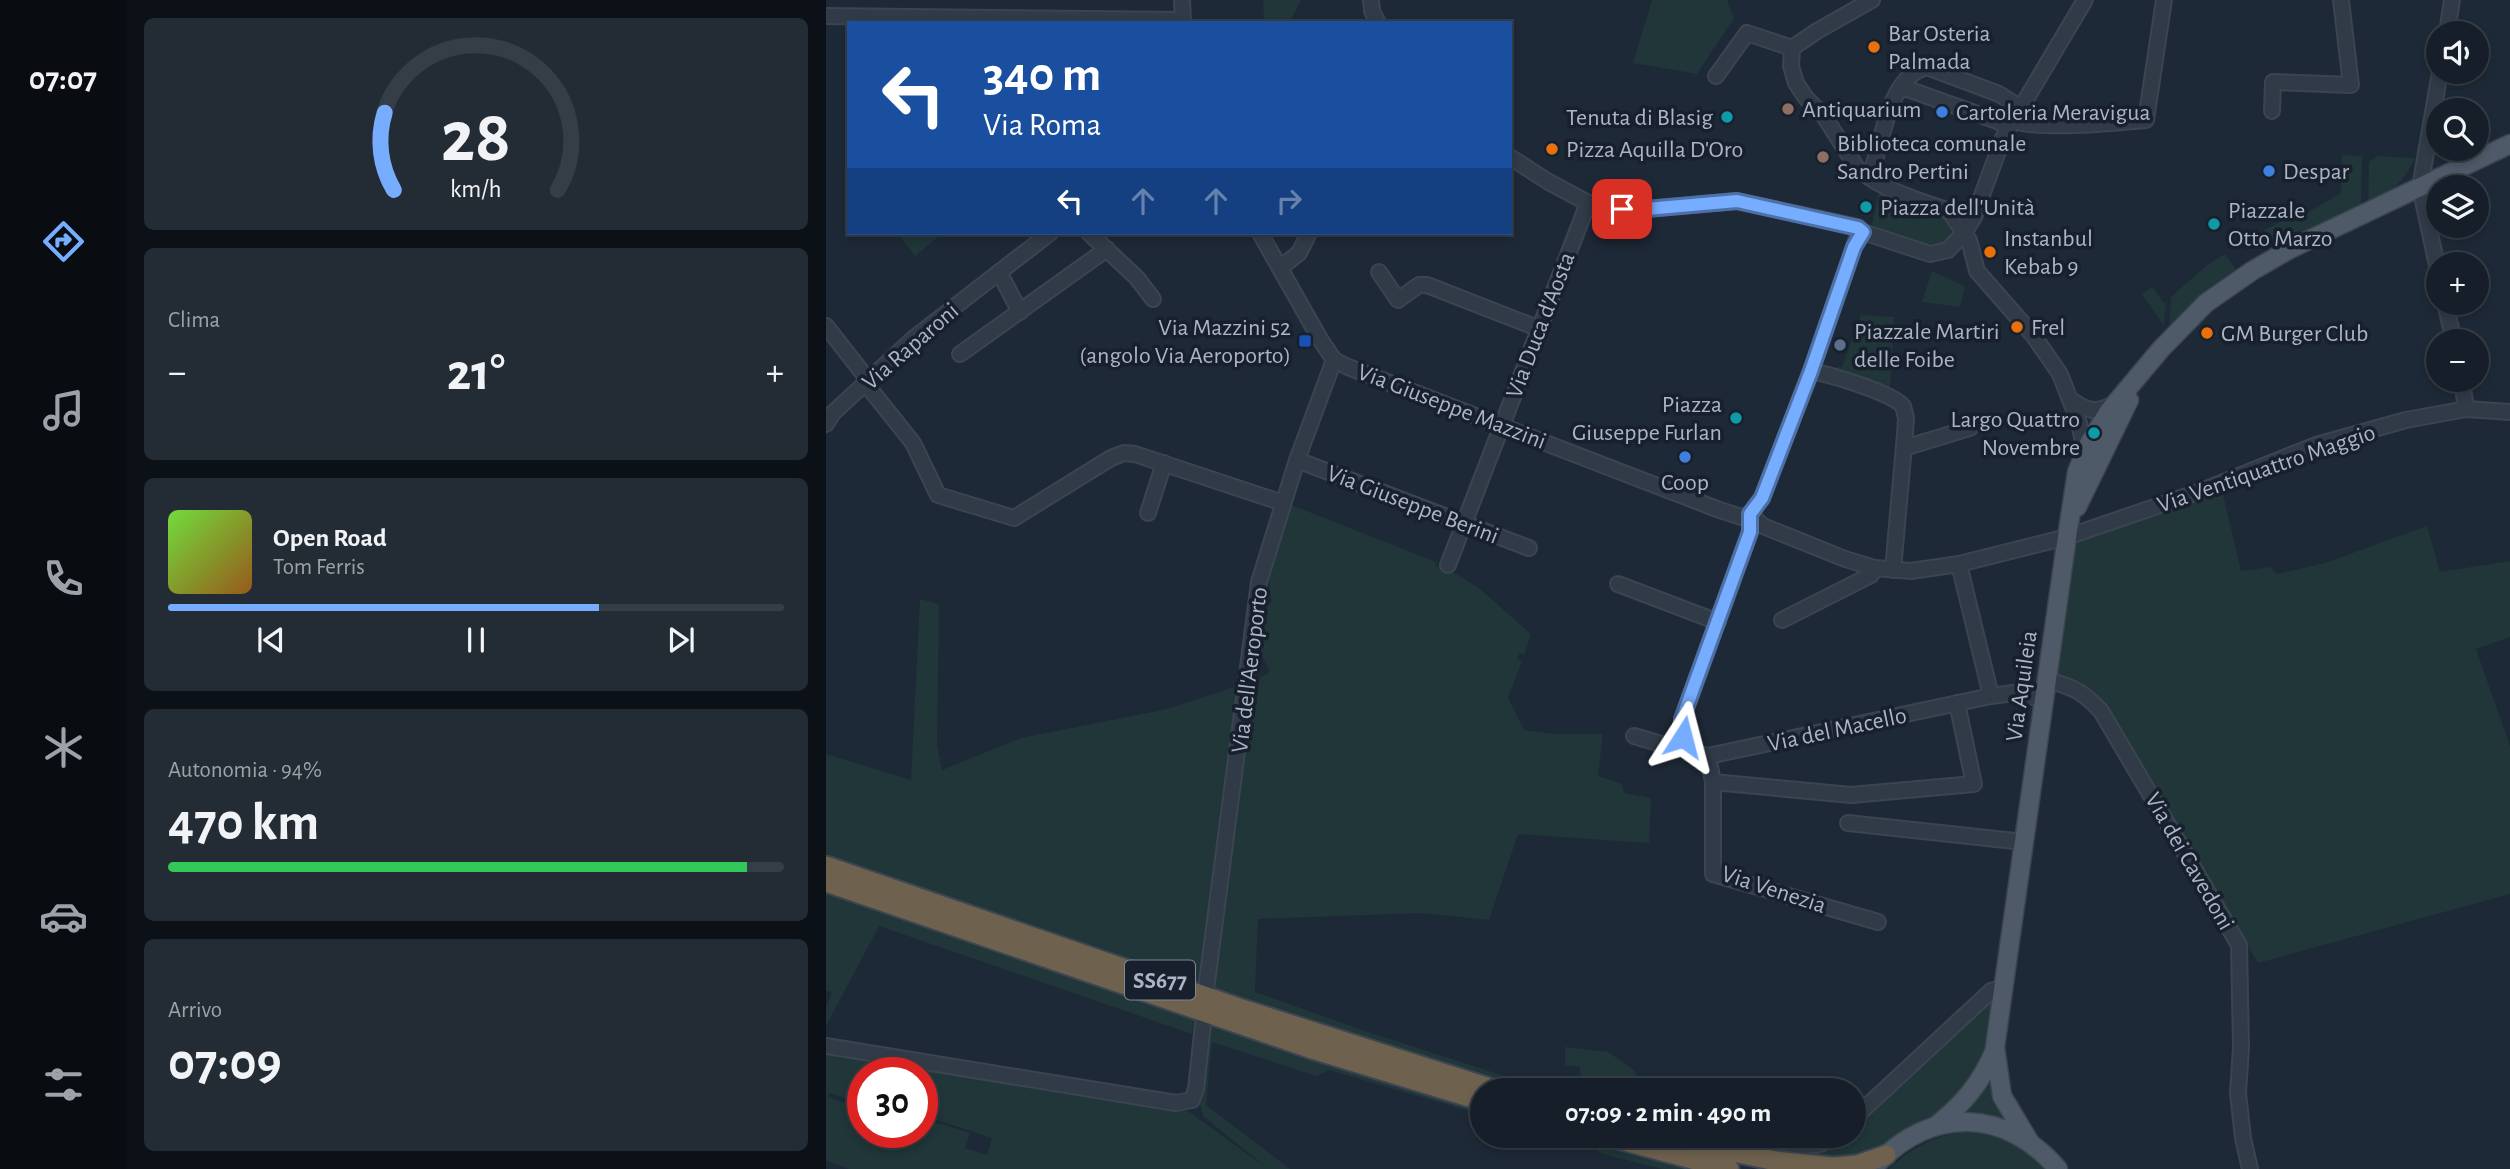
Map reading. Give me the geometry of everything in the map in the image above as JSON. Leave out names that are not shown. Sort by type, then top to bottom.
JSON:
[{"type":"highway","name":"SS677","points":[[826,866],[1279,1021],[1470,1082]]},
{"type":"highway","name":"SS677","points":[[826,883],[1315,1050],[1470,1097]]},
{"type":"highway","points":[[1651,1148],[1729,1169]]},
{"type":"highway","points":[[1715,1148],[1776,1161],[1833,1167],[1880,1162]]},
{"type":"main road","points":[[2067,537],[2077,471],[2085,450],[2116,403],[2163,346],[2206,303],[2290,249],[2510,145]]},
{"type":"main road","points":[[2067,537],[2077,506],[2125,407],[2163,346]]},
{"type":"main road","name":"Via Aquileia","points":[[1937,1125],[1968,1097],[1984,1075],[1995,1048],[2067,537]]},
{"type":"main road","name":"Via Aquileia","points":[[1995,1048],[2002,1096],[2029,1141]]},
{"type":"main road","points":[[1880,1162],[1916,1133],[1937,1125],[1959,1122],[1983,1123],[2002,1128],[2029,1141],[2045,1153],[2058,1169]]},
{"type":"street","points":[[826,16],[1183,21],[1182,0]]},
{"type":"street","points":[[1371,0],[1377,21]]},
{"type":"street","points":[[1716,76],[1748,33],[1792,48],[1872,0]]},
{"type":"street","points":[[1512,158],[1588,203],[1635,210],[1737,201],[1858,228],[1930,254],[1948,250],[1974,217],[2010,119],[2085,0]]},
{"type":"street","points":[[1902,87],[2028,124],[2103,124],[2146,120],[2164,0]]},
{"type":"street","points":[[2272,111],[2273,82],[2351,85],[2341,0]]},
{"type":"street","points":[[2443,0],[2445,21]]},
{"type":"street","points":[[2448,21],[2452,0]]},
{"type":"street","points":[[1792,48],[1791,66],[1801,93],[1824,116],[1857,168],[1878,185],[1949,211],[1974,217]]},
{"type":"street","points":[[1870,176],[1892,99],[1919,69],[1927,67],[2006,98]]},
{"type":"street","points":[[2434,252],[2420,187],[2438,84]]},
{"type":"street","points":[[2006,98],[2010,119]]},
{"type":"street","points":[[2006,98],[2006,111],[2010,119]]},
{"type":"street","name":"Via Duca d'Aosta","points":[[1448,565],[1588,203]]},
{"type":"street","points":[[1949,211],[1969,240],[1977,271],[2032,335],[2060,374],[2079,423],[2085,450],[2086,461],[2077,506]]},
{"type":"street","points":[[1708,756],[1686,744],[1681,728],[1682,719],[1750,532],[1750,514],[1762,498],[1811,371],[1854,247],[1863,232]]},
{"type":"street","name":"Via Raparoni","points":[[828,418],[914,338],[1047,235]]},
{"type":"street","points":[[1091,235],[1137,278],[1153,299]]},
{"type":"street","name":"Via Giuseppe Mazzini","points":[[1261,235],[1334,359],[1348,367],[1717,509],[1741,517],[1750,514],[1763,526],[1845,559],[1875,568],[1911,571],[1959,564],[2067,537]]},
{"type":"street","points":[[1280,268],[1298,253],[1308,235]]},
{"type":"street","name":"Via Raparoni","points":[[960,354],[1107,249]]},
{"type":"street","points":[[999,272],[1020,312]]},
{"type":"street","points":[[1379,272],[1398,300],[1419,285],[1427,285],[1540,329]]},
{"type":"street","points":[[826,326],[913,443],[938,495],[1014,518],[1111,458],[1124,453],[1164,463],[1283,503]]},
{"type":"street","name":"Via dell'Aeroporto","points":[[1206,989],[1259,582],[1297,460],[1334,359]]},
{"type":"street","points":[[1811,371],[1826,374],[1900,403],[1906,418],[1893,570]]},
{"type":"street","points":[[2464,392],[2466,409]]},
{"type":"street","points":[[2069,397],[2093,412],[2116,403]]},
{"type":"street","name":"Via Ventiquattro Maggio","points":[[2067,537],[2201,491],[2316,445],[2406,420],[2466,409],[2510,412]]},
{"type":"street","points":[[1904,448],[1970,428]]},
{"type":"street","name":"Via Giuseppe Berini","points":[[1297,460],[1529,548]]},
{"type":"street","points":[[1148,513],[1164,463]]},
{"type":"street","points":[[1959,564],[1991,696]]},
{"type":"street","points":[[1782,620],[1871,575],[1875,568]]},
{"type":"street","points":[[1618,584],[1718,622]]},
{"type":"street","name":"Via dei Cavedoni","points":[[2047,680],[2067,685],[2085,694],[2101,710],[2239,945],[2241,1048],[2238,1093],[2250,1169]]},
{"type":"street","name":"Via del Macello","points":[[1708,756],[2013,692],[2044,699]]},
{"type":"street","points":[[1713,782],[1851,795],[1974,784],[1957,704]]},
{"type":"street","points":[[1634,736],[1668,746],[1686,744]]},
{"type":"street","name":"Via Venezia","points":[[1708,756],[1713,782],[1713,874],[1878,922]]},
{"type":"street","points":[[1848,823],[2024,842]]},
{"type":"street","points":[[1866,1107],[1991,991],[2002,988]]},
{"type":"street","points":[[826,1046],[1176,1103],[1192,1100],[1196,1089],[1203,1024]]},
{"type":"green space","points":[[1263,0],[1301,0],[1290,21],[1264,21]]},
{"type":"green space","points":[[1652,0],[1727,0],[1734,18],[1697,74],[1633,63]]},
{"type":"green space","points":[[2342,155],[2362,156],[2361,208],[2316,231],[2304,231],[2281,241],[2273,241],[2267,237],[2264,230],[2292,216],[2298,218],[2341,193]]},
{"type":"green space","points":[[2377,156],[2415,158],[2396,186],[2368,204],[2369,162]]},
{"type":"green space","points":[[1879,192],[1945,218],[1951,225],[1950,238],[1944,244],[1920,244],[1872,225]]},
{"type":"green space","points":[[899,235],[941,235],[915,256]]},
{"type":"green space","points":[[2225,254],[2236,270],[2169,329],[2171,297],[2206,266]]},
{"type":"green space","points":[[1932,271],[1965,286],[1960,307],[1922,302]]},
{"type":"green space","points":[[2152,287],[2164,303],[2166,301],[2164,326],[2142,294]]},
{"type":"green space","points":[[1861,315],[1894,317],[1890,387],[1880,390],[1831,371],[1833,368],[1842,367]]},
{"type":"green space","points":[[2222,490],[2241,571],[2270,567],[2277,574],[2325,563],[2427,526],[2440,572],[2510,561],[2510,637],[2476,649],[2510,746],[2510,894],[2258,963],[2101,702],[2080,682],[2056,675],[2074,544]]},
{"type":"green space","points":[[1289,504],[1436,562],[1435,566],[1450,570],[1480,589],[1531,634],[1524,655],[1520,653],[1517,658],[1522,661],[1508,698],[1524,730],[1555,734],[1603,734],[1598,776],[1622,784],[1624,793],[1651,798],[1649,843],[1518,834],[1489,920],[1421,913],[1258,919],[1255,992],[1511,1078],[1484,1078],[1448,1068],[1214,991],[1253,682],[1270,672],[1258,648],[1262,608],[1272,601],[1269,589],[1270,564]]},
{"type":"green space","points":[[920,599],[939,604],[937,745],[942,770],[1021,738],[1167,709],[1238,686],[1199,986],[826,860],[826,754],[911,780]]},
{"type":"green space","points":[[826,891],[1194,1018],[1192,1034],[879,926],[826,1026],[826,1007],[832,992],[826,991]]},
{"type":"green space","points":[[1993,1000],[1985,1055],[1954,1104],[1896,1135],[1868,1155],[1850,1160],[1798,1158],[1753,1148],[1827,1152],[1830,1148],[1866,1148],[1866,1113],[1987,1001]]},
{"type":"green space","points":[[1209,1023],[1470,1104],[1470,1111],[1329,1070],[1316,1076],[1212,1042],[1206,1105],[1290,1169],[849,1169],[826,1161],[826,1054],[847,1057],[847,1099],[830,1093],[828,1097],[847,1104],[847,1148],[938,1148],[938,1123],[970,1133],[965,1148],[987,1155],[992,1138],[938,1120],[938,1072],[1188,1111],[1267,1168],[1203,1116],[1199,1100]]},
{"type":"green space","points":[[1565,1047],[1608,1052],[1634,1070],[1637,1078],[1581,1078],[1580,1067],[1565,1065]]},
{"type":"green space","points":[[1990,1081],[1993,1082],[2008,1122],[2006,1123],[1962,1114]]},
{"type":"green space","points":[[1960,1132],[1986,1135],[2019,1146],[2048,1169],[1889,1169],[1922,1145]]},
{"type":"green space","points":[[1598,1148],[1616,1148],[1696,1169],[1662,1169],[1599,1153]]},
{"type":"place","name":"Bar Osteria Palmada","points":[[1874,47]]},
{"type":"place","name":"Antiquarium","points":[[1788,109]]},
{"type":"place","name":"Cartoleria Meravigua","points":[[1942,112]]},
{"type":"place","name":"Tenuta di Blasig","points":[[1727,117]]},
{"type":"place","name":"Pizza Aquilla D'Oro","points":[[1552,149]]},
{"type":"place","name":"Biblioteca comunale Sandro Pertini","points":[[1823,157]]},
{"type":"place","name":"Despar","points":[[2269,171]]},
{"type":"place","name":"Piazza dell'Unità","points":[[1866,207]]},
{"type":"place","name":"Piazzale Otto Marzo","points":[[2214,224]]},
{"type":"place","name":"Instanbul Kebab 9","points":[[1990,252]]},
{"type":"place","name":"Frel","points":[[2017,327]]},
{"type":"place","name":"GM Burger Club","points":[[2207,333]]},
{"type":"place","name":"Via Mazzini 52 (angolo Via Aeroporto)","points":[[1305,341]]},
{"type":"place","name":"Piazzale Martiri delle Foibe","points":[[1840,345]]},
{"type":"place","name":"Piazza Giuseppe Furlan","points":[[1736,418]]},
{"type":"place","name":"Largo Quattro Novembre","points":[[2094,433]]},
{"type":"place","name":"Coop","points":[[1685,457]]},
{"type":"route","points":[[1622,209],[1737,201],[1858,228],[1863,232],[1857,238],[1811,371],[1762,498],[1750,514],[1750,532],[1682,719],[1683,737]]}]
